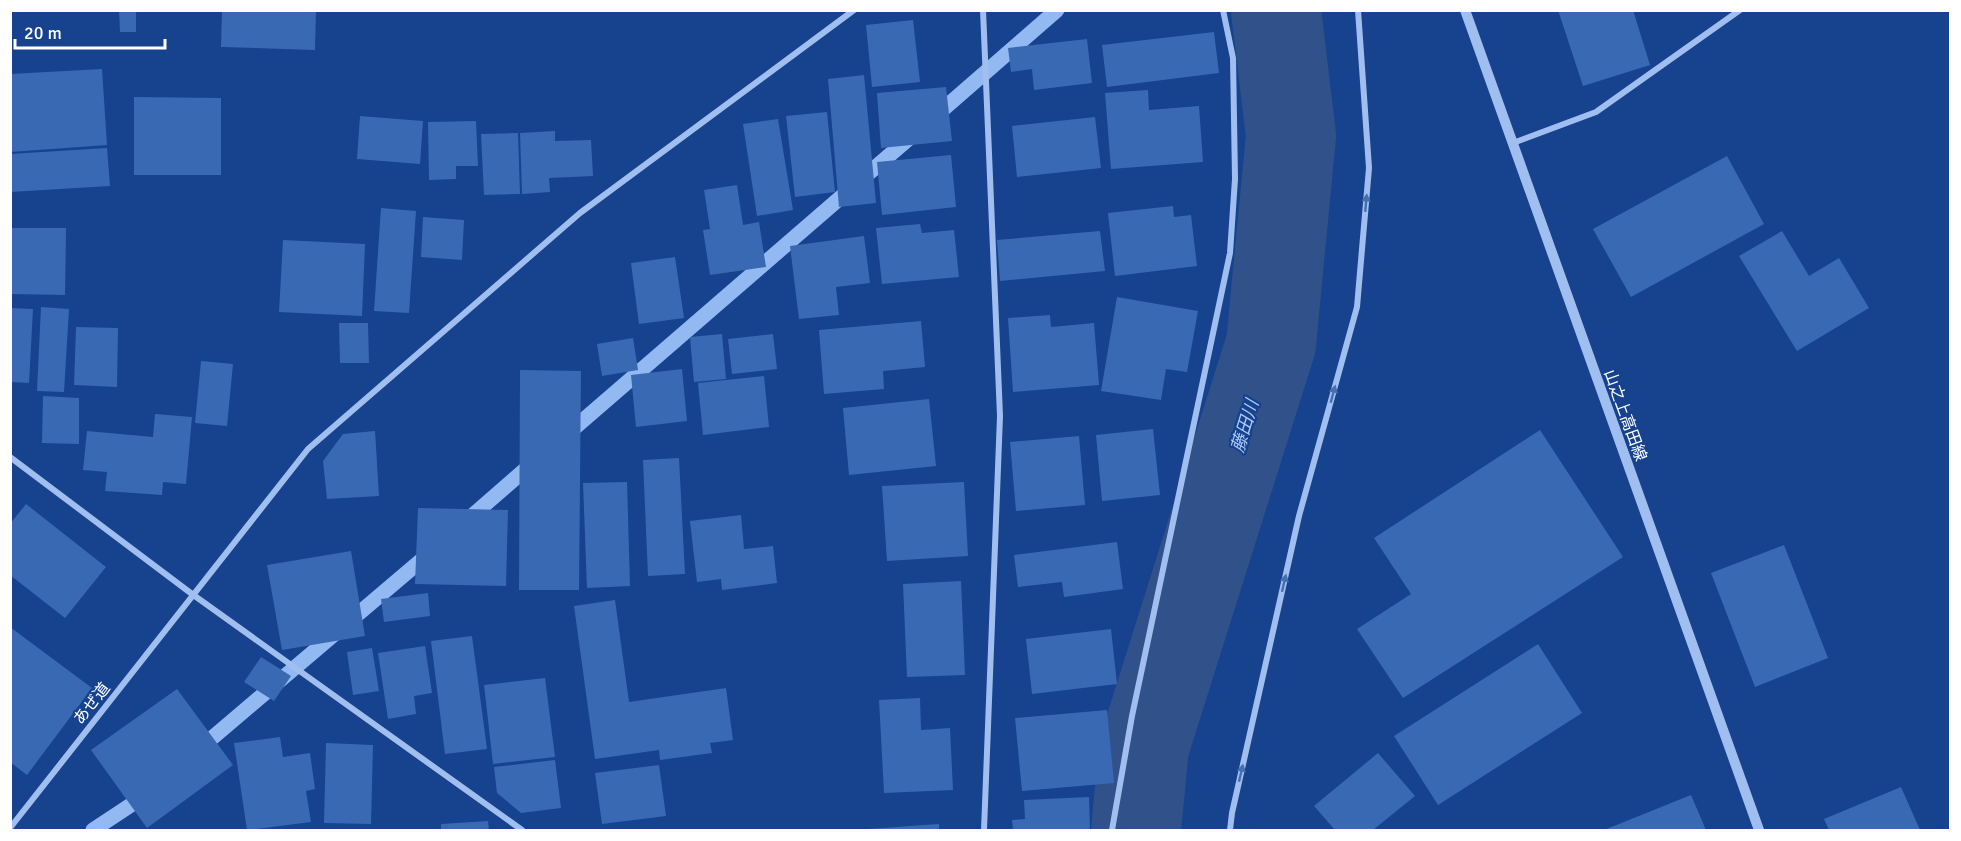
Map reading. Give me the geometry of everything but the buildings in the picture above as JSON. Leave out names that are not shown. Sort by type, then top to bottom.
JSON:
[{"type":"street","name":"あぜ道","points":[[10,828],[308,449],[580,213],[854,10]]},
{"type":"street","points":[[983,10],[1000,416],[984,831]]},
{"type":"street","points":[[1112,831],[1132,716],[1230,253],[1235,179],[1233,58],[1223,10]]},
{"type":"street","points":[[1230,831],[1232,813],[1299,516],[1357,307],[1368,168],[1358,10]]},
{"type":"street","name":"山之上高田線","points":[[1466,10],[1759,831]]},
{"type":"street","points":[[1513,143],[1596,112],[1740,10]]},
{"type":"street","points":[[10,457],[192,594],[522,831]]},
{"type":"waterway","points":[[933,118],[1057,10]]},
{"type":"waterway","name":"藤田川","points":[[1136,830],[1144,747],[1271,344],[1291,136],[1276,10]]},
{"type":"waterway","points":[[565,436],[914,134]]},
{"type":"waterway","points":[[465,522],[535,461]]},
{"type":"waterway","points":[[198,750],[431,552]]},
{"type":"waterway","points":[[93,830],[146,795]]}]
